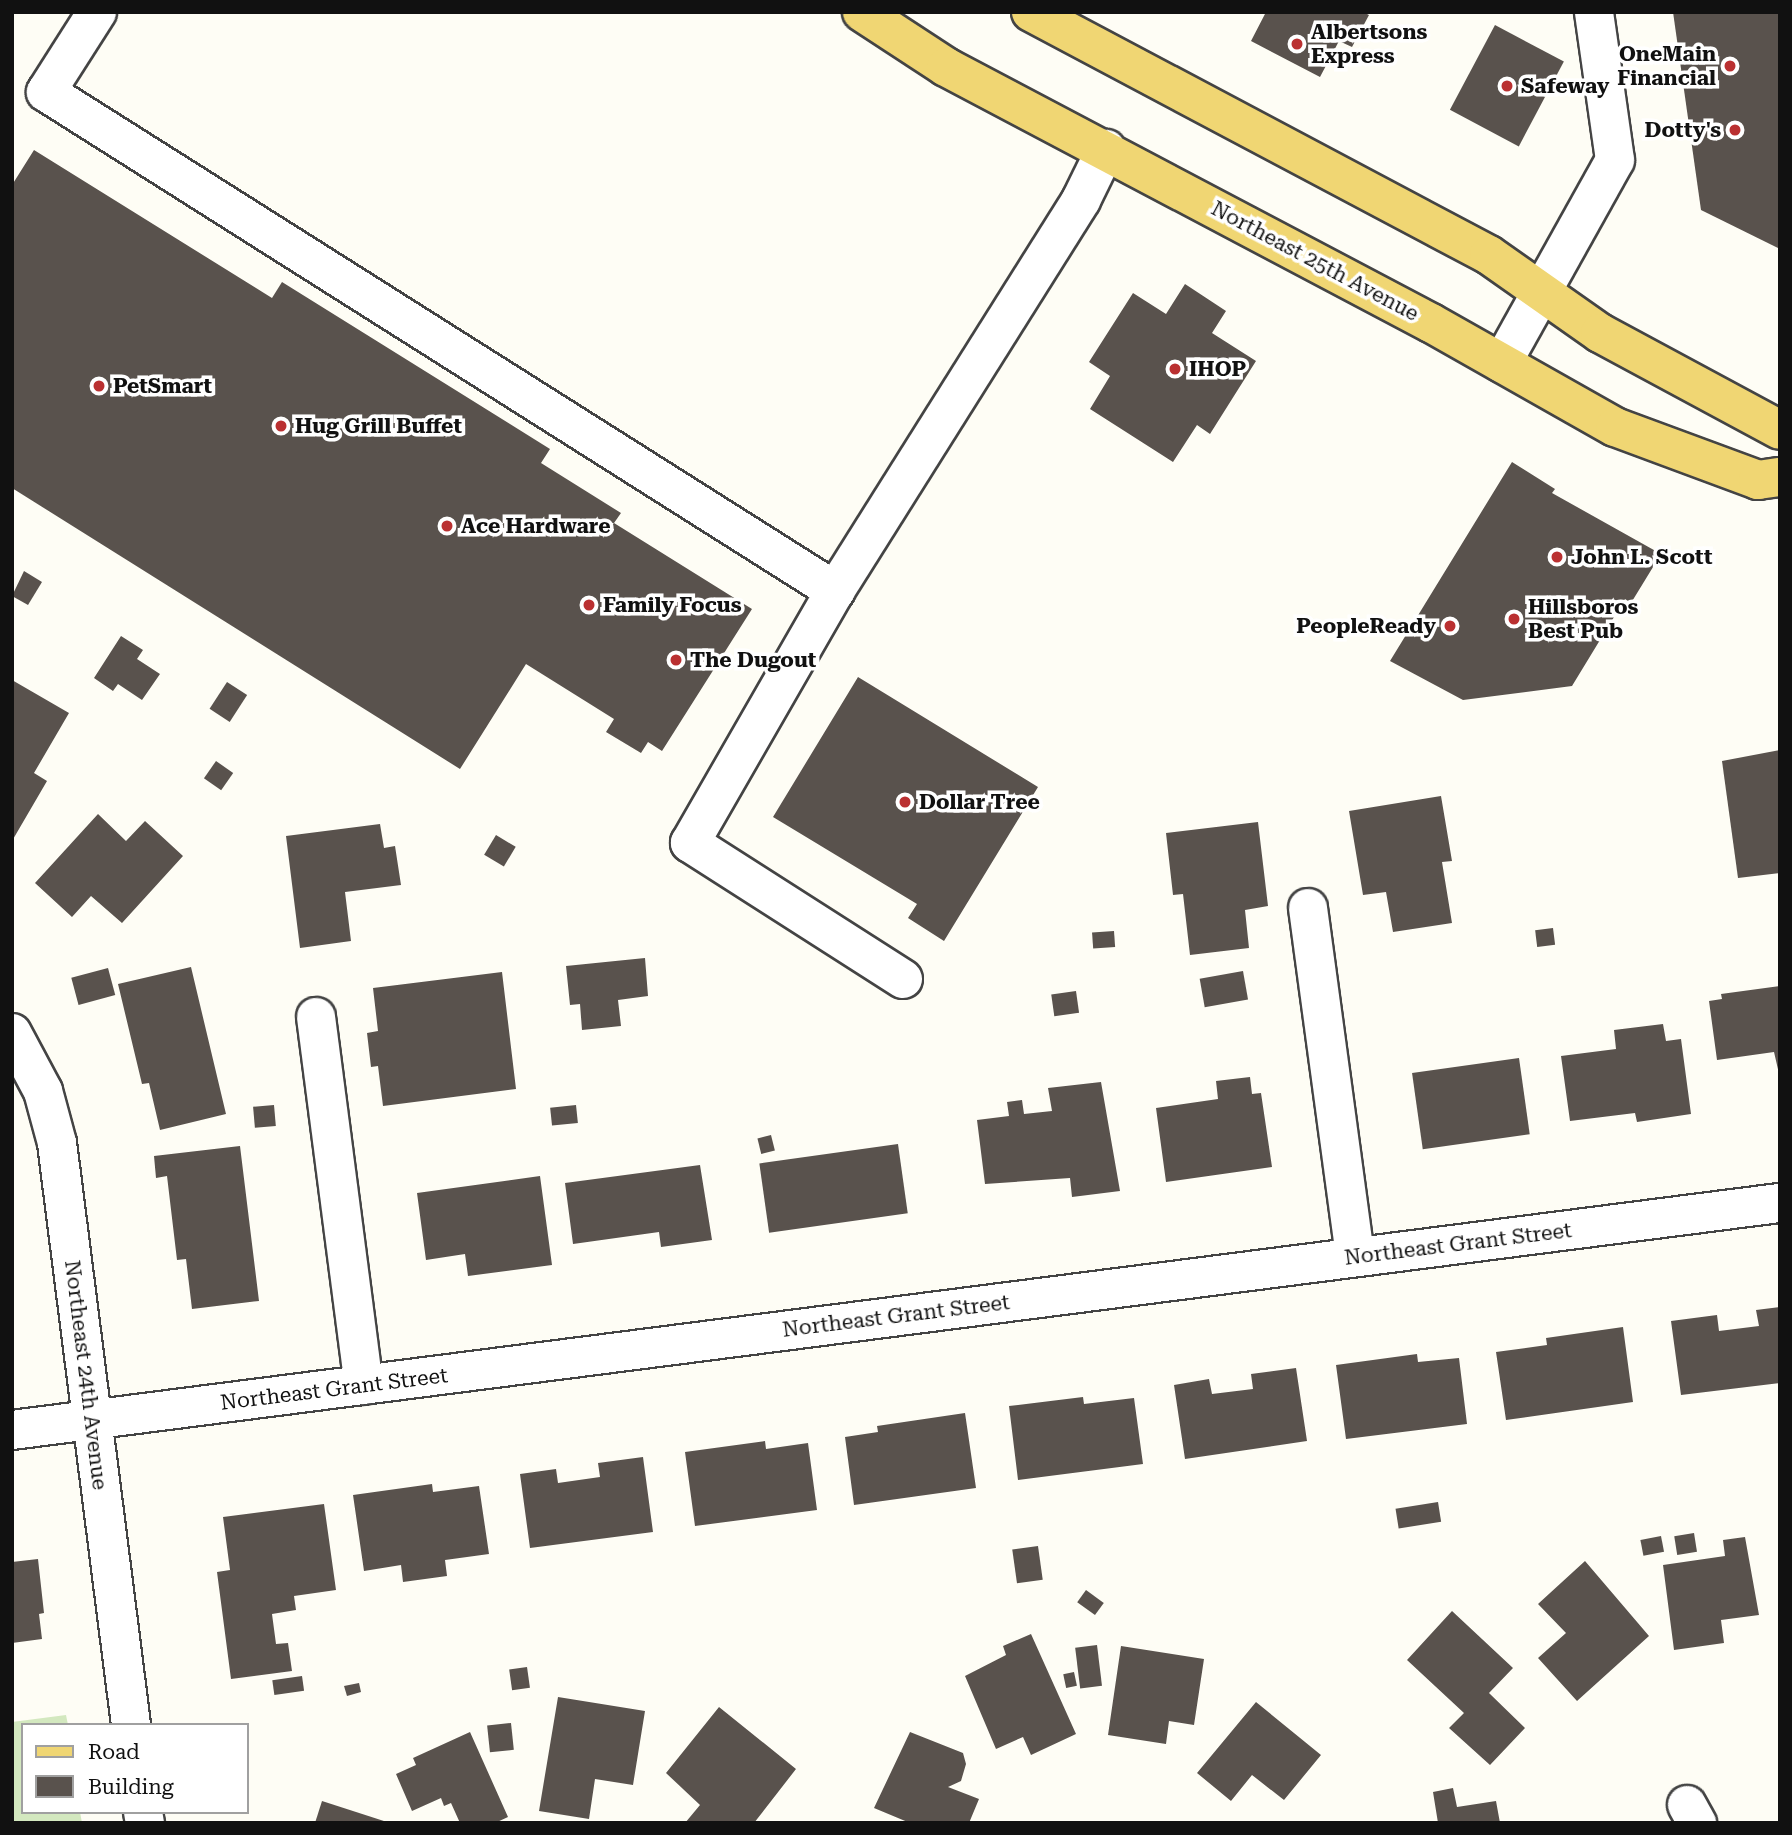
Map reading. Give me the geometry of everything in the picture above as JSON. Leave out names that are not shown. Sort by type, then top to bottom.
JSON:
[{"type":"main road","name":"Northeast 25th Avenue","points":[[862,12],[946,67],[1106,149],[1615,427],[1758,480],[1780,477]]},
{"type":"main road","points":[[1031,12],[1489,255],[1600,333],[1780,430]]},
{"type":"street","points":[[97,12],[46,92],[835,591]]},
{"type":"street","points":[[1502,363],[1544,293],[1615,160],[1594,12]]},
{"type":"street","points":[[904,979],[690,843],[835,591],[1081,201],[1106,149]]},
{"type":"street","points":[[1308,908],[1355,1257]]},
{"type":"street","points":[[316,1017],[364,1385]]},
{"type":"street","name":"Northeast 24th Avenue","points":[[12,1033],[43,1091],[57,1143],[131,1723]]},
{"type":"street","name":"Northeast Grant Street","points":[[12,1430],[1780,1203]]},
{"type":"green space","points":[[66,1715],[68,1723],[21,1723],[21,1814],[80,1814],[82,1823],[12,1823],[12,1722]]},
{"type":"building","name":"Albertsons Express","points":[[1266,12],[1363,12],[1369,15],[1352,47],[1339,41],[1320,77],[1251,41]]},
{"type":"building","points":[[1673,12],[1780,12],[1780,249],[1701,210]]},
{"type":"building","name":"Safeway","points":[[1495,25],[1564,62],[1519,146],[1450,110]]},
{"type":"building","points":[[34,150],[272,298],[282,282],[550,449],[541,463],[621,513],[614,523],[752,609],[662,751],[648,742],[641,753],[606,732],[614,719],[526,664],[460,769],[12,488],[12,185]]},
{"type":"building","name":"IHOP","points":[[1185,284],[1226,311],[1212,333],[1256,361],[1210,434],[1197,425],[1173,462],[1090,409],[1110,376],[1089,362],[1133,293],[1166,314]]},
{"type":"building","points":[[1512,462],[1555,489],[1552,493],[1661,554],[1631,603],[1625,599],[1572,686],[1463,700],[1390,661]]},
{"type":"building","points":[[24,571],[42,582],[28,605],[12,596]]},
{"type":"building","points":[[121,636],[143,650],[137,659],[160,674],[142,700],[118,684],[113,691],[94,678]]},
{"type":"building","name":"Dollar Tree","points":[[858,677],[1038,787],[944,941],[908,918],[917,904],[773,817]]},
{"type":"building","points":[[12,680],[69,713],[34,773],[47,781],[12,841]]},
{"type":"building","points":[[227,682],[247,695],[230,722],[210,709]]},
{"type":"building","points":[[1780,750],[1780,873],[1738,878],[1722,761]]},
{"type":"building","points":[[216,761],[233,773],[221,790],[204,778]]},
{"type":"building","points":[[1441,796],[1452,861],[1442,862],[1452,923],[1393,932],[1386,892],[1363,895],[1349,811]]},
{"type":"building","points":[[98,814],[126,841],[145,821],[183,856],[122,923],[91,896],[72,917],[35,883]]},
{"type":"building","points":[[1258,822],[1268,906],[1245,910],[1249,948],[1190,955],[1183,894],[1173,895],[1166,833]]},
{"type":"building","points":[[380,824],[384,848],[395,846],[401,885],[345,892],[351,941],[300,948],[286,836]]},
{"type":"building","points":[[496,835],[516,847],[504,867],[484,855]]},
{"type":"building","points":[[1553,928],[1555,945],[1537,947],[1535,930]]},
{"type":"building","points":[[1114,931],[1115,947],[1093,948],[1092,933]]},
{"type":"building","points":[[645,958],[648,996],[618,1000],[621,1026],[582,1030],[580,1004],[570,1005],[566,966]]},
{"type":"building","points":[[191,967],[226,1114],[160,1130],[149,1083],[142,1084],[118,984]]},
{"type":"building","points":[[108,968],[115,995],[79,1005],[71,978]]},
{"type":"building","points":[[1243,971],[1248,1000],[1205,1007],[1200,979]]},
{"type":"building","points":[[502,972],[516,1089],[383,1106],[378,1066],[371,1067],[367,1033],[378,1031],[373,988]]},
{"type":"building","points":[[1780,986],[1780,1078],[1774,1052],[1717,1060],[1709,1001],[1722,999],[1721,994]]},
{"type":"building","points":[[1076,991],[1079,1013],[1054,1016],[1051,994]]},
{"type":"building","points":[[1663,1024],[1666,1041],[1681,1039],[1691,1114],[1637,1122],[1635,1113],[1570,1121],[1561,1056],[1616,1049],[1614,1030]]},
{"type":"building","points":[[1519,1058],[1530,1134],[1423,1149],[1412,1073]]},
{"type":"building","points":[[1250,1077],[1252,1094],[1261,1093],[1272,1167],[1166,1182],[1156,1108],[1218,1099],[1216,1081]]},
{"type":"building","points":[[1101,1082],[1120,1191],[1072,1197],[1070,1178],[985,1184],[977,1120],[1009,1116],[1007,1102],[1022,1100],[1024,1114],[1052,1111],[1048,1088]]},
{"type":"building","points":[[274,1105],[276,1126],[255,1128],[253,1107]]},
{"type":"building","points":[[576,1105],[578,1123],[552,1126],[550,1108]]},
{"type":"building","points":[[771,1135],[775,1151],[761,1154],[757,1138]]},
{"type":"building","points":[[898,1144],[908,1213],[769,1233],[759,1163]]},
{"type":"building","points":[[240,1146],[259,1301],[192,1309],[186,1259],[177,1260],[167,1176],[156,1178],[154,1156]]},
{"type":"building","points":[[700,1165],[712,1240],[661,1247],[659,1232],[573,1244],[565,1183]]},
{"type":"building","points":[[540,1176],[552,1265],[468,1276],[465,1254],[426,1260],[417,1193]]},
{"type":"building","points":[[1780,1307],[1780,1383],[1681,1395],[1671,1321],[1717,1315],[1719,1331],[1759,1326],[1756,1310]]},
{"type":"building","points":[[1623,1327],[1633,1402],[1506,1420],[1496,1352],[1547,1345],[1546,1338]]},
{"type":"building","points":[[1417,1354],[1418,1362],[1459,1358],[1467,1424],[1346,1439],[1336,1365]]},
{"type":"building","points":[[1296,1368],[1307,1441],[1185,1459],[1174,1385],[1209,1379],[1212,1394],[1253,1389],[1251,1374]]},
{"type":"building","points":[[1083,1397],[1084,1404],[1134,1398],[1143,1464],[1018,1480],[1009,1406]]},
{"type":"building","points":[[965,1413],[976,1488],[854,1505],[845,1437],[878,1432],[877,1426]]},
{"type":"building","points":[[765,1441],[766,1449],[808,1443],[817,1510],[695,1526],[685,1452]]},
{"type":"building","points":[[643,1457],[653,1532],[530,1548],[520,1474],[556,1469],[558,1483],[600,1477],[598,1463]]},
{"type":"building","points":[[432,1484],[433,1492],[479,1486],[489,1554],[445,1560],[447,1576],[403,1582],[401,1565],[364,1571],[353,1495]]},
{"type":"building","points":[[1438,1502],[1441,1522],[1399,1528],[1396,1509]]},
{"type":"building","points":[[324,1504],[336,1590],[294,1596],[296,1610],[272,1614],[276,1644],[288,1643],[292,1671],[231,1679],[217,1572],[230,1570],[223,1517]]},
{"type":"building","points":[[1694,1533],[1697,1552],[1677,1555],[1674,1536]]},
{"type":"building","points":[[1661,1536],[1664,1552],[1643,1556],[1640,1540]]},
{"type":"building","points":[[1745,1537],[1759,1615],[1721,1620],[1724,1643],[1674,1650],[1663,1565],[1725,1556],[1723,1540]]},
{"type":"building","points":[[1038,1546],[1043,1580],[1017,1583],[1012,1550]]},
{"type":"building","points":[[38,1559],[44,1613],[39,1614],[42,1639],[12,1643],[12,1562]]},
{"type":"building","points":[[1585,1561],[1649,1636],[1577,1701],[1538,1658],[1566,1633],[1538,1604]]},
{"type":"building","points":[[1086,1590],[1104,1603],[1095,1615],[1077,1602]]},
{"type":"building","points":[[1452,1611],[1513,1668],[1489,1693],[1525,1728],[1490,1765],[1449,1728],[1464,1713],[1407,1660]]},
{"type":"building","points":[[1031,1634],[1076,1734],[1031,1755],[1023,1737],[996,1749],[965,1676],[1006,1655],[1003,1646]]},
{"type":"building","points":[[1097,1645],[1102,1686],[1080,1688],[1075,1648]]},
{"type":"building","points":[[1121,1646],[1204,1659],[1194,1725],[1169,1721],[1166,1744],[1108,1735]]},
{"type":"building","points":[[527,1667],[530,1688],[512,1690],[509,1670]]},
{"type":"building","points":[[1074,1672],[1077,1686],[1066,1688],[1063,1674]]},
{"type":"building","points":[[302,1676],[304,1691],[274,1695],[272,1680]]},
{"type":"building","points":[[359,1683],[361,1692],[347,1696],[344,1686]]},
{"type":"building","points":[[558,1697],[645,1711],[633,1785],[595,1779],[589,1819],[539,1811]]},
{"type":"building","points":[[1256,1702],[1321,1755],[1284,1800],[1252,1775],[1231,1801],[1197,1773]]},
{"type":"building","points":[[719,1707],[796,1769],[754,1823],[685,1823],[700,1805],[666,1773]]},
{"type":"building","points":[[511,1723],[514,1750],[490,1752],[487,1726]]},
{"type":"building","points":[[470,1732],[508,1817],[495,1823],[460,1823],[451,1803],[444,1806],[441,1798],[412,1811],[396,1774],[416,1765],[413,1758]]},
{"type":"building","points":[[910,1732],[963,1753],[966,1764],[961,1781],[948,1787],[979,1799],[969,1823],[910,1823],[874,1808]]},
{"type":"building","points":[[1453,1788],[1457,1807],[1496,1801],[1500,1823],[1438,1823],[1433,1792]]},
{"type":"building","points":[[322,1801],[387,1822],[387,1823],[315,1823]]},
{"type":"place","name":"Albertsons Express","points":[[1297,44]]},
{"type":"place","name":"OneMain Financial","points":[[1730,66]]},
{"type":"place","name":"Safeway","points":[[1507,86]]},
{"type":"place","name":"Dotty's","points":[[1735,130]]},
{"type":"place","name":"IHOP","points":[[1175,369]]},
{"type":"place","name":"PetSmart","points":[[99,386]]},
{"type":"place","name":"Hug Grill Buffet","points":[[281,426]]},
{"type":"place","name":"Ace Hardware","points":[[447,526]]},
{"type":"place","name":"John L. Scott","points":[[1557,557]]},
{"type":"place","name":"Family Focus","points":[[589,605]]},
{"type":"place","name":"Hillsboros Best Pub","points":[[1514,619]]},
{"type":"place","name":"PeopleReady","points":[[1450,626]]},
{"type":"place","name":"The Dugout","points":[[676,660]]},
{"type":"place","name":"Dollar Tree","points":[[905,802]]}]
